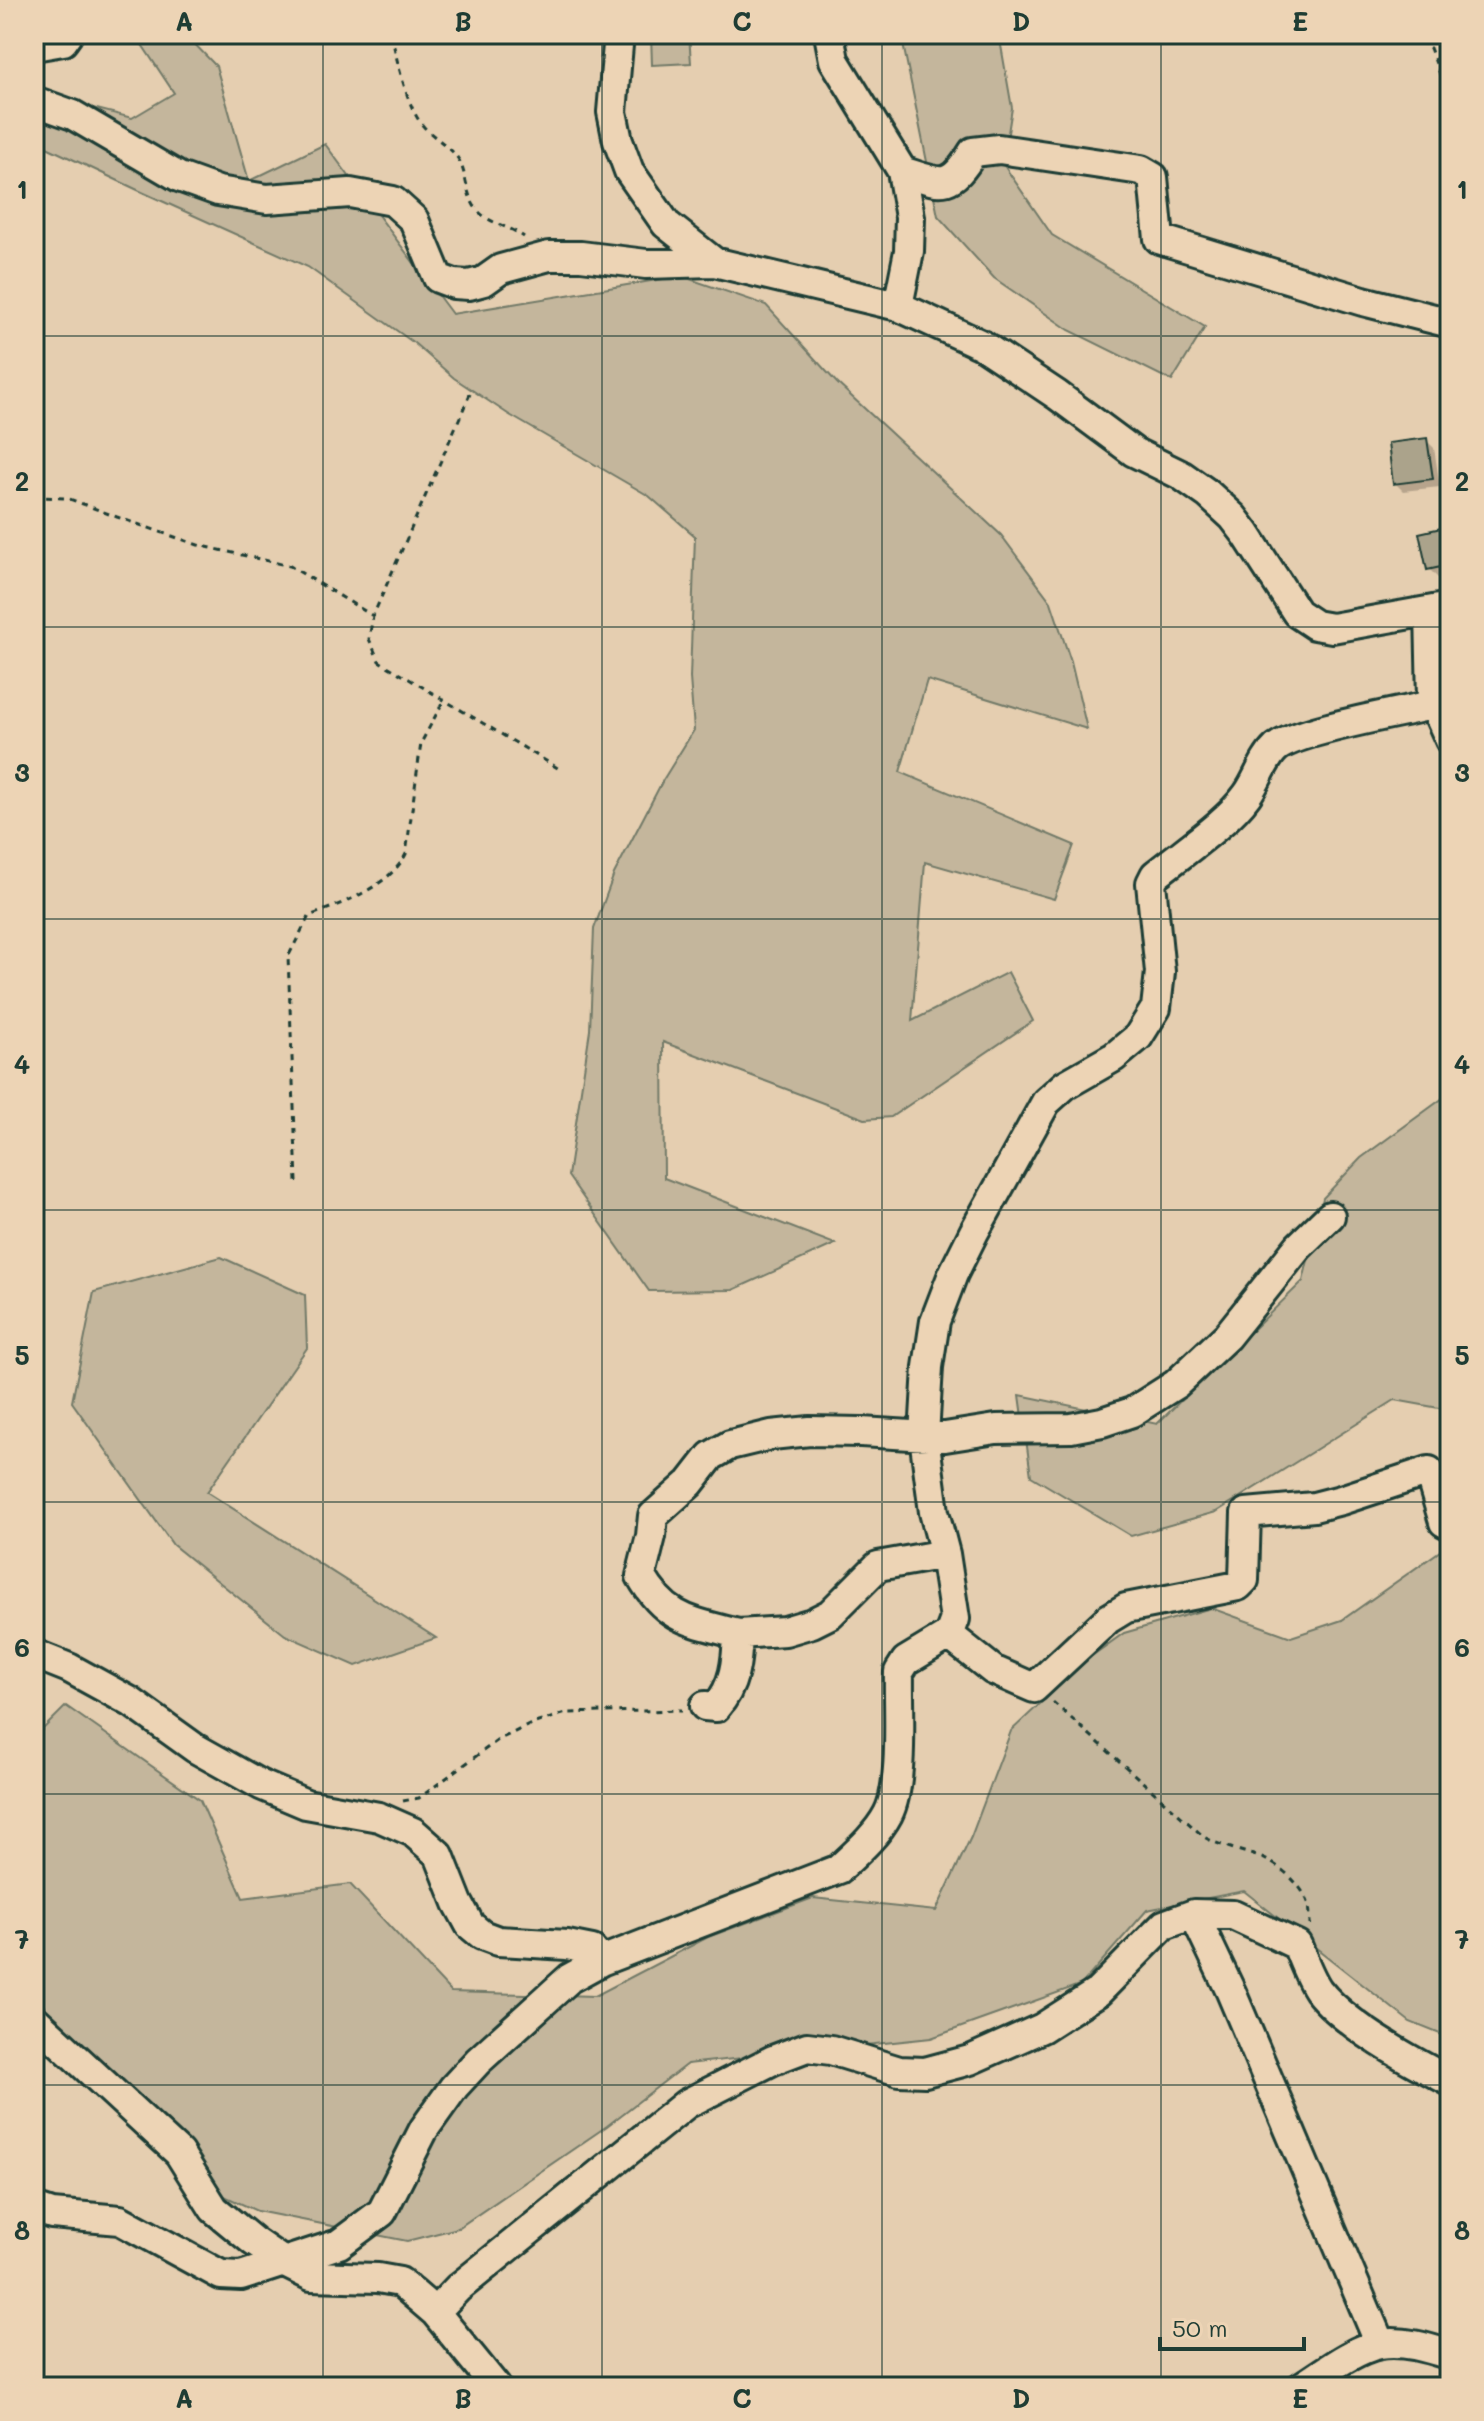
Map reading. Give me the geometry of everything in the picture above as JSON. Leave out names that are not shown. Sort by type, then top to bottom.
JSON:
[{"type":"street","points":[[34,46],[63,41],[68,34]]},
{"type":"street","points":[[619,34],[612,112],[629,171],[666,224],[714,262]]},
{"type":"street","points":[[829,34],[834,60],[902,171],[910,217],[909,251],[898,306]]},
{"type":"street","points":[[34,101],[73,115],[179,177],[218,191],[267,199],[350,193],[393,201],[414,220],[438,278],[454,284],[469,285],[484,281],[501,269],[549,256],[581,256],[646,264],[714,262],[898,306],[982,345],[1134,452],[1181,475],[1208,494],[1246,534],[1297,613],[1315,625],[1332,628],[1440,609],[1432,700],[1450,740]]},
{"type":"street","points":[[902,171],[935,182],[950,181],[961,171],[973,152],[999,149],[1141,170],[1153,177],[1159,239],[1363,301],[1450,323]]},
{"type":"street","points":[[34,2208],[52,2214],[120,2220],[221,2275],[241,2276],[339,2244],[382,2212],[424,2129],[454,2087],[478,2061],[570,1978],[601,1961],[839,1869],[867,1842],[889,1813],[897,1784],[899,1672],[906,1661],[949,1635],[955,1619],[945,1554],[934,1512],[924,1436],[928,1367],[935,1321],[953,1274],[1046,1102],[1065,1085],[1114,1057],[1138,1037],[1156,1008],[1160,972],[1151,883],[1155,875],[1231,813],[1247,795],[1277,748],[1298,737],[1423,707],[1432,700]]},
{"type":"street","points":[[945,1554],[878,1566],[830,1614],[785,1631],[738,1634],[677,1617],[653,1596],[641,1576],[653,1516],[690,1483],[711,1456],[730,1445],[771,1435],[810,1431],[945,1437],[996,1429],[1071,1428],[1132,1412],[1176,1384],[1227,1336],[1299,1246],[1330,1216]]},
{"type":"street","points":[[949,1635],[993,1670],[1034,1688],[1108,1619],[1126,1608],[1238,1586],[1244,1580],[1246,1513],[1327,1504],[1429,1471],[1444,1522],[1450,1525]]},
{"type":"street","points":[[705,1706],[716,1707],[728,1694],[738,1634]]},
{"type":"street","points":[[34,1654],[69,1668],[131,1702],[195,1748],[261,1785],[306,1804],[361,1812],[413,1832],[439,1855],[458,1903],[470,1925],[482,1935],[498,1941],[567,1945],[592,1950],[601,1961]]},
{"type":"street","points":[[1194,1914],[1231,1992],[1380,2344]]},
{"type":"street","points":[[435,2312],[458,2288],[686,2104],[773,2060],[807,2047],[831,2050],[899,2071],[925,2072],[970,2060],[1042,2028],[1098,1992],[1164,1925],[1194,1914],[1233,1915],[1297,1945],[1316,1987],[1330,2003],[1382,2043],[1450,2081]]},
{"type":"street","points":[[34,2019],[179,2153],[214,2209],[285,2263],[311,2276],[378,2278],[400,2282],[435,2312],[496,2387]]},
{"type":"street","points":[[1301,2387],[1352,2355],[1380,2344],[1421,2345],[1450,2355]]},
{"type":"path","points":[[391,34],[397,62],[415,112],[423,126],[460,163],[469,200],[484,217],[519,232],[549,256]]},
{"type":"path","points":[[1409,34],[1430,48],[1450,100]]},
{"type":"path","points":[[470,394],[373,616],[369,639],[379,661],[561,770]]},
{"type":"path","points":[[34,497],[67,498],[198,545],[290,566],[373,616]]},
{"type":"path","points":[[297,1182],[288,957],[309,916],[346,903],[398,869],[406,854],[421,743],[444,700]]},
{"type":"path","points":[[1034,1688],[1067,1713],[1204,1837],[1221,1847],[1261,1857],[1278,1866],[1299,1887],[1309,1904],[1310,1928],[1297,1945]]},
{"type":"path","points":[[361,1812],[419,1798],[498,1740],[529,1725],[566,1713],[699,1710],[705,1706]]},
{"type":"shaded area","points":[[135,34],[185,34],[216,66],[249,181],[325,144],[452,314],[681,276],[766,305],[837,383],[1001,535],[1051,602],[1071,662],[1087,729],[927,680],[900,772],[1074,845],[1054,899],[925,862],[912,1021],[1008,972],[1033,1021],[891,1117],[865,1119],[663,1042],[664,1178],[835,1244],[733,1290],[649,1291],[568,1176],[590,1030],[594,929],[614,874],[663,780],[694,730],[690,678],[695,536],[649,496],[508,414],[454,378],[414,343],[308,267],[34,141],[34,93],[132,118],[174,93]]},
{"type":"shaded area","points":[[651,34],[689,34],[691,63],[652,65]]},
{"type":"shaded area","points":[[901,34],[999,34],[1012,108],[1003,164],[1052,235],[1205,327],[1172,381],[1069,330],[994,278],[938,216]]},
{"type":"shaded area","points":[[1450,1093],[1450,1410],[1395,1400],[1216,1512],[1131,1536],[1031,1476],[1020,1395],[1157,1424],[1303,1281],[1323,1198],[1361,1158]]},
{"type":"shaded area","points":[[221,1257],[305,1295],[307,1348],[207,1492],[436,1638],[356,1666],[285,1635],[173,1545],[72,1402],[94,1292]]},
{"type":"shaded area","points":[[1450,1544],[1450,2038],[1410,2022],[1244,1891],[1147,1910],[1082,1984],[931,2038],[687,2064],[607,2126],[458,2228],[407,2241],[257,2211],[187,2179],[34,2039],[34,1738],[66,1706],[200,1800],[243,1898],[350,1884],[451,1992],[595,1996],[708,1937],[813,1898],[936,1911],[971,1837],[1011,1731],[1089,1658],[1124,1633],[1211,1608],[1291,1637],[1342,1620]]},
{"type":"building","points":[[1427,438],[1433,479],[1393,484],[1388,443]]},
{"type":"building","points":[[1450,526],[1450,565],[1427,570],[1419,533]]}]
